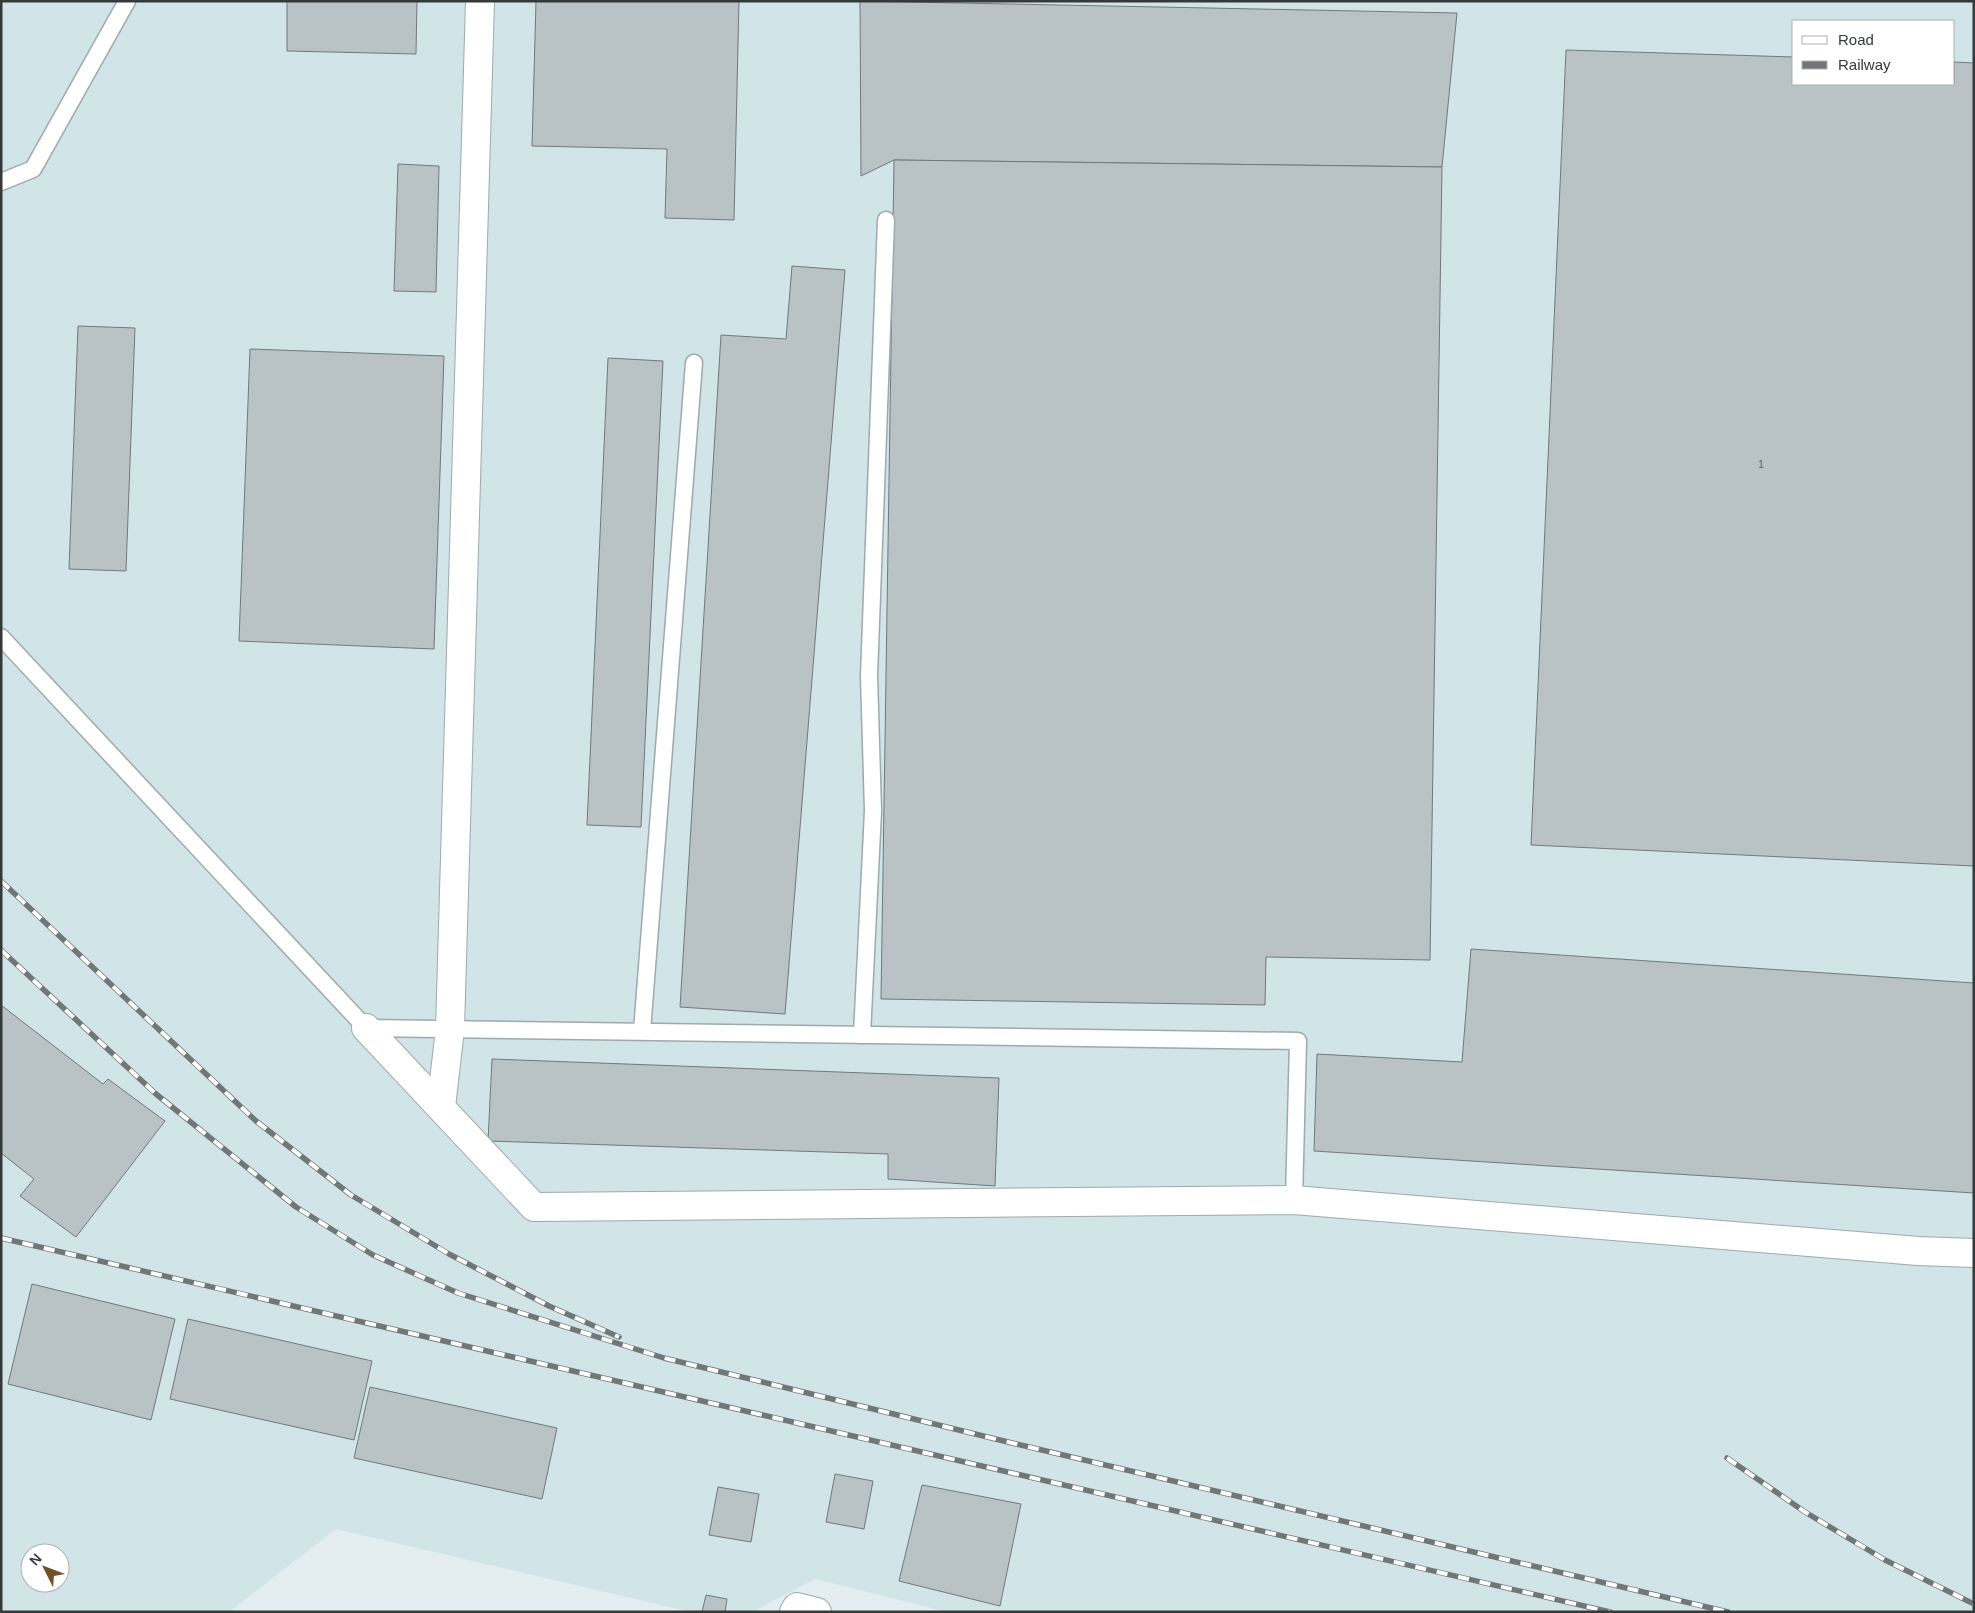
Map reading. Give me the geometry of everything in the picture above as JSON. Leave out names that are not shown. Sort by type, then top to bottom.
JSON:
[{"type":"street","points":[[441,1107],[450,1029],[480,1]]},
{"type":"street","points":[[366,1028],[534,1207],[1294,1200],[1908,1250],[1974,1253]]},
{"type":"street","points":[[794,1612],[797,1607],[817,1612]]},
{"type":"lane","points":[[1,182],[33,169],[128,1]]},
{"type":"lane","points":[[862,1035],[873,811],[869,676],[886,220]]},
{"type":"lane","points":[[642,1032],[694,363]]},
{"type":"lane","points":[[1,637],[366,1028],[1298,1041],[1294,1200]]},
{"type":"shaded area","points":[[1,1],[1974,1],[1974,1612],[947,1612],[815,1579],[752,1612],[691,1612],[336,1529],[229,1612],[1,1612]]},
{"type":"building","points":[[287,1],[417,1],[416,54],[287,51]]},
{"type":"building","points":[[536,1],[739,1],[734,220],[665,218],[667,149],[532,146]]},
{"type":"building","points":[[860,1],[1457,13],[1442,167],[894,160],[861,176]]},
{"type":"building","points":[[1566,50],[1792,57],[1792,85],[1955,85],[1955,62],[1974,63],[1974,866],[1531,845]]},
{"type":"building","points":[[894,160],[1442,167],[1430,960],[1266,957],[1265,1005],[881,999]]},
{"type":"building","points":[[398,164],[439,166],[436,292],[394,291]]},
{"type":"building","points":[[792,266],[845,270],[785,1014],[680,1007],[721,335],[786,339]]},
{"type":"building","points":[[78,326],[135,328],[126,571],[69,569]]},
{"type":"building","points":[[250,349],[444,356],[434,649],[239,641]]},
{"type":"building","points":[[608,358],[663,361],[641,827],[587,825]]},
{"type":"building","points":[[1471,949],[1974,983],[1974,1193],[1314,1151],[1317,1054],[1462,1062]]},
{"type":"building","points":[[1,1005],[103,1084],[108,1079],[165,1121],[76,1237],[20,1196],[34,1179],[1,1153]]},
{"type":"building","points":[[492,1059],[999,1078],[995,1186],[888,1179],[888,1154],[488,1141]]},
{"type":"building","points":[[32,1284],[175,1319],[151,1420],[8,1384]]},
{"type":"building","points":[[188,1319],[372,1361],[354,1440],[170,1399]]},
{"type":"building","points":[[370,1387],[557,1428],[542,1499],[354,1458]]},
{"type":"building","points":[[835,1474],[873,1481],[864,1529],[826,1522]]},
{"type":"building","points":[[922,1485],[1021,1504],[1000,1606],[899,1581]]},
{"type":"building","points":[[718,1487],[759,1494],[751,1542],[709,1535]]},
{"type":"building","points":[[706,1595],[727,1599],[725,1612],[702,1612]]},
{"type":"railway","points":[[1,881],[256,1121],[351,1195],[449,1254],[549,1306],[619,1337]]},
{"type":"railway","points":[[1,950],[156,1094],[296,1207],[373,1255],[458,1293],[664,1358],[1012,1443],[1728,1612]]},
{"type":"railway","points":[[1,1238],[1610,1612]]},
{"type":"railway","points":[[1727,1458],[1805,1512],[1885,1560],[1974,1604]]}]
